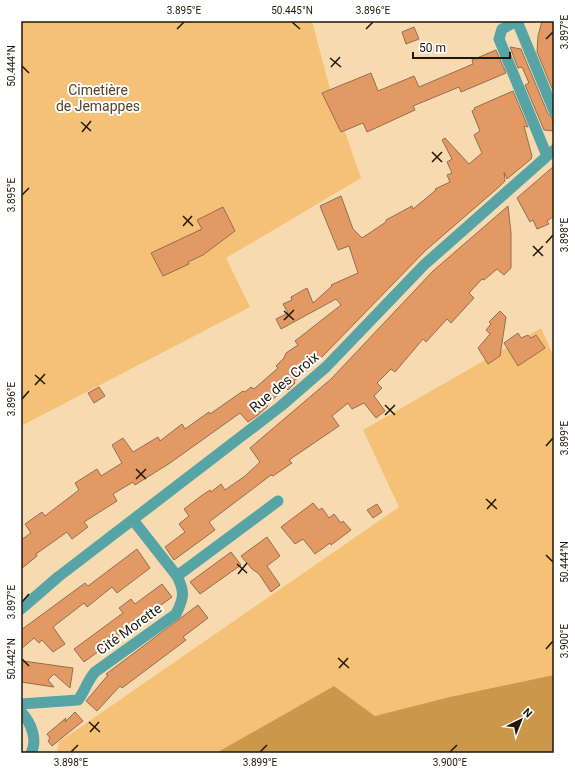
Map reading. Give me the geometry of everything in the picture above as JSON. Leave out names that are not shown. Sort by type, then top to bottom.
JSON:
[{"type":"street","points":[[550,153],[499,39],[501,25],[517,21],[554,111]]},
{"type":"street","name":"Rue des Croix","points":[[21,609],[58,577],[281,406],[326,367],[424,265],[550,153]]},
{"type":"street","points":[[133,520],[177,576],[278,501]]},
{"type":"street","name":"Cité Morette","points":[[21,704],[78,700],[83,693],[87,682],[95,672],[176,614],[182,602],[184,589],[177,576]]},
{"type":"street","points":[[21,712],[28,720],[34,737],[31,753]]},
{"type":"green space","name":"Cimetière de Jemappes","points":[[21,21],[312,21],[330,89],[361,178],[226,258],[250,307],[21,426]]},
{"type":"green space","points":[[541,328],[554,357],[554,677],[375,716],[334,686],[216,753],[57,753],[59,742],[399,507],[363,430]]},
{"type":"shaded area","points":[[554,675],[554,753],[216,753],[334,686],[375,716],[450,697]]},
{"type":"building","points":[[542,21],[554,21],[554,93],[537,52],[538,36]]},
{"type":"building","points":[[414,27],[419,39],[406,44],[402,32]]},
{"type":"building","points":[[510,47],[521,49],[548,114],[552,117],[554,131],[544,130],[525,85],[529,83],[522,67],[518,68]]},
{"type":"building","points":[[496,50],[506,73],[461,92],[459,87],[413,106],[415,110],[367,132],[363,123],[341,132],[322,93],[371,73],[378,91],[414,76],[419,87],[473,64],[472,60]]},
{"type":"building","points":[[513,91],[528,127],[524,126],[532,156],[531,159],[507,179],[504,172],[505,181],[500,186],[425,251],[319,360],[294,381],[295,383],[288,390],[286,388],[266,405],[268,406],[258,415],[248,422],[240,413],[170,463],[135,485],[133,482],[113,494],[117,501],[84,522],[88,527],[72,539],[67,532],[36,554],[37,556],[21,569],[21,540],[31,533],[25,524],[42,512],[45,516],[79,490],[75,483],[97,469],[101,476],[122,463],[112,445],[123,438],[133,452],[158,437],[160,441],[182,424],[185,429],[243,391],[245,392],[251,387],[254,389],[278,368],[276,366],[284,358],[286,353],[298,345],[295,341],[341,305],[336,299],[281,329],[276,319],[288,313],[283,304],[292,300],[291,297],[307,288],[313,303],[332,286],[331,285],[358,273],[349,246],[338,250],[320,206],[341,196],[353,229],[362,238],[386,222],[386,220],[412,206],[413,209],[436,190],[435,189],[450,182],[447,175],[452,173],[447,162],[452,159],[442,140],[445,138],[469,164],[482,153],[474,135],[480,131],[472,111],[475,109],[474,108]]},
{"type":"building","points":[[554,166],[554,216],[547,221],[549,224],[537,229],[533,220],[530,222],[517,198]]},
{"type":"building","points":[[508,206],[511,233],[511,268],[504,275],[497,269],[484,280],[482,279],[469,293],[474,298],[451,323],[447,319],[426,342],[423,339],[395,372],[391,369],[377,383],[382,388],[374,396],[385,411],[376,418],[364,403],[352,409],[348,403],[332,416],[339,426],[289,460],[292,463],[273,476],[271,475],[209,522],[215,530],[174,560],[165,547],[185,532],[179,524],[189,516],[184,509],[201,496],[210,490],[211,492],[221,484],[225,490],[245,476],[260,462],[250,448],[331,379],[433,271]]},
{"type":"building","points":[[223,207],[235,231],[203,255],[188,262],[189,264],[163,276],[151,253],[202,229],[197,220]]},
{"type":"building","points":[[500,311],[506,317],[500,356],[488,364],[478,348],[490,334],[486,330],[491,324],[489,322]]},
{"type":"building","points":[[518,333],[521,338],[528,335],[531,338],[536,335],[545,348],[518,366],[504,343]]},
{"type":"building","points":[[99,387],[105,396],[94,403],[88,393]]},
{"type":"building","points":[[313,503],[319,510],[322,508],[329,518],[334,514],[341,523],[343,521],[351,530],[331,545],[330,543],[315,554],[303,539],[295,544],[281,527]]},
{"type":"building","points":[[377,504],[382,512],[373,518],[367,510]]},
{"type":"building","points":[[267,537],[280,556],[267,566],[280,585],[271,592],[259,574],[252,569],[241,556]]},
{"type":"building","points":[[137,549],[150,568],[117,593],[112,587],[87,607],[84,603],[53,627],[65,644],[53,652],[42,640],[39,643],[34,638],[21,649],[21,630],[85,583],[88,586]]},
{"type":"building","points":[[231,552],[241,565],[200,594],[190,582]]},
{"type":"building","points":[[162,584],[172,597],[84,662],[74,649],[123,613],[119,608],[131,599],[135,604]]},
{"type":"building","points":[[198,605],[208,618],[183,637],[186,640],[122,688],[120,686],[97,711],[86,701],[108,675],[106,674]]},
{"type":"building","points":[[23,661],[73,668],[70,688],[54,674],[48,680],[54,687],[21,682]]},
{"type":"building","points":[[75,712],[83,721],[52,746],[48,741],[50,738],[47,734],[66,718],[65,722]]}]
